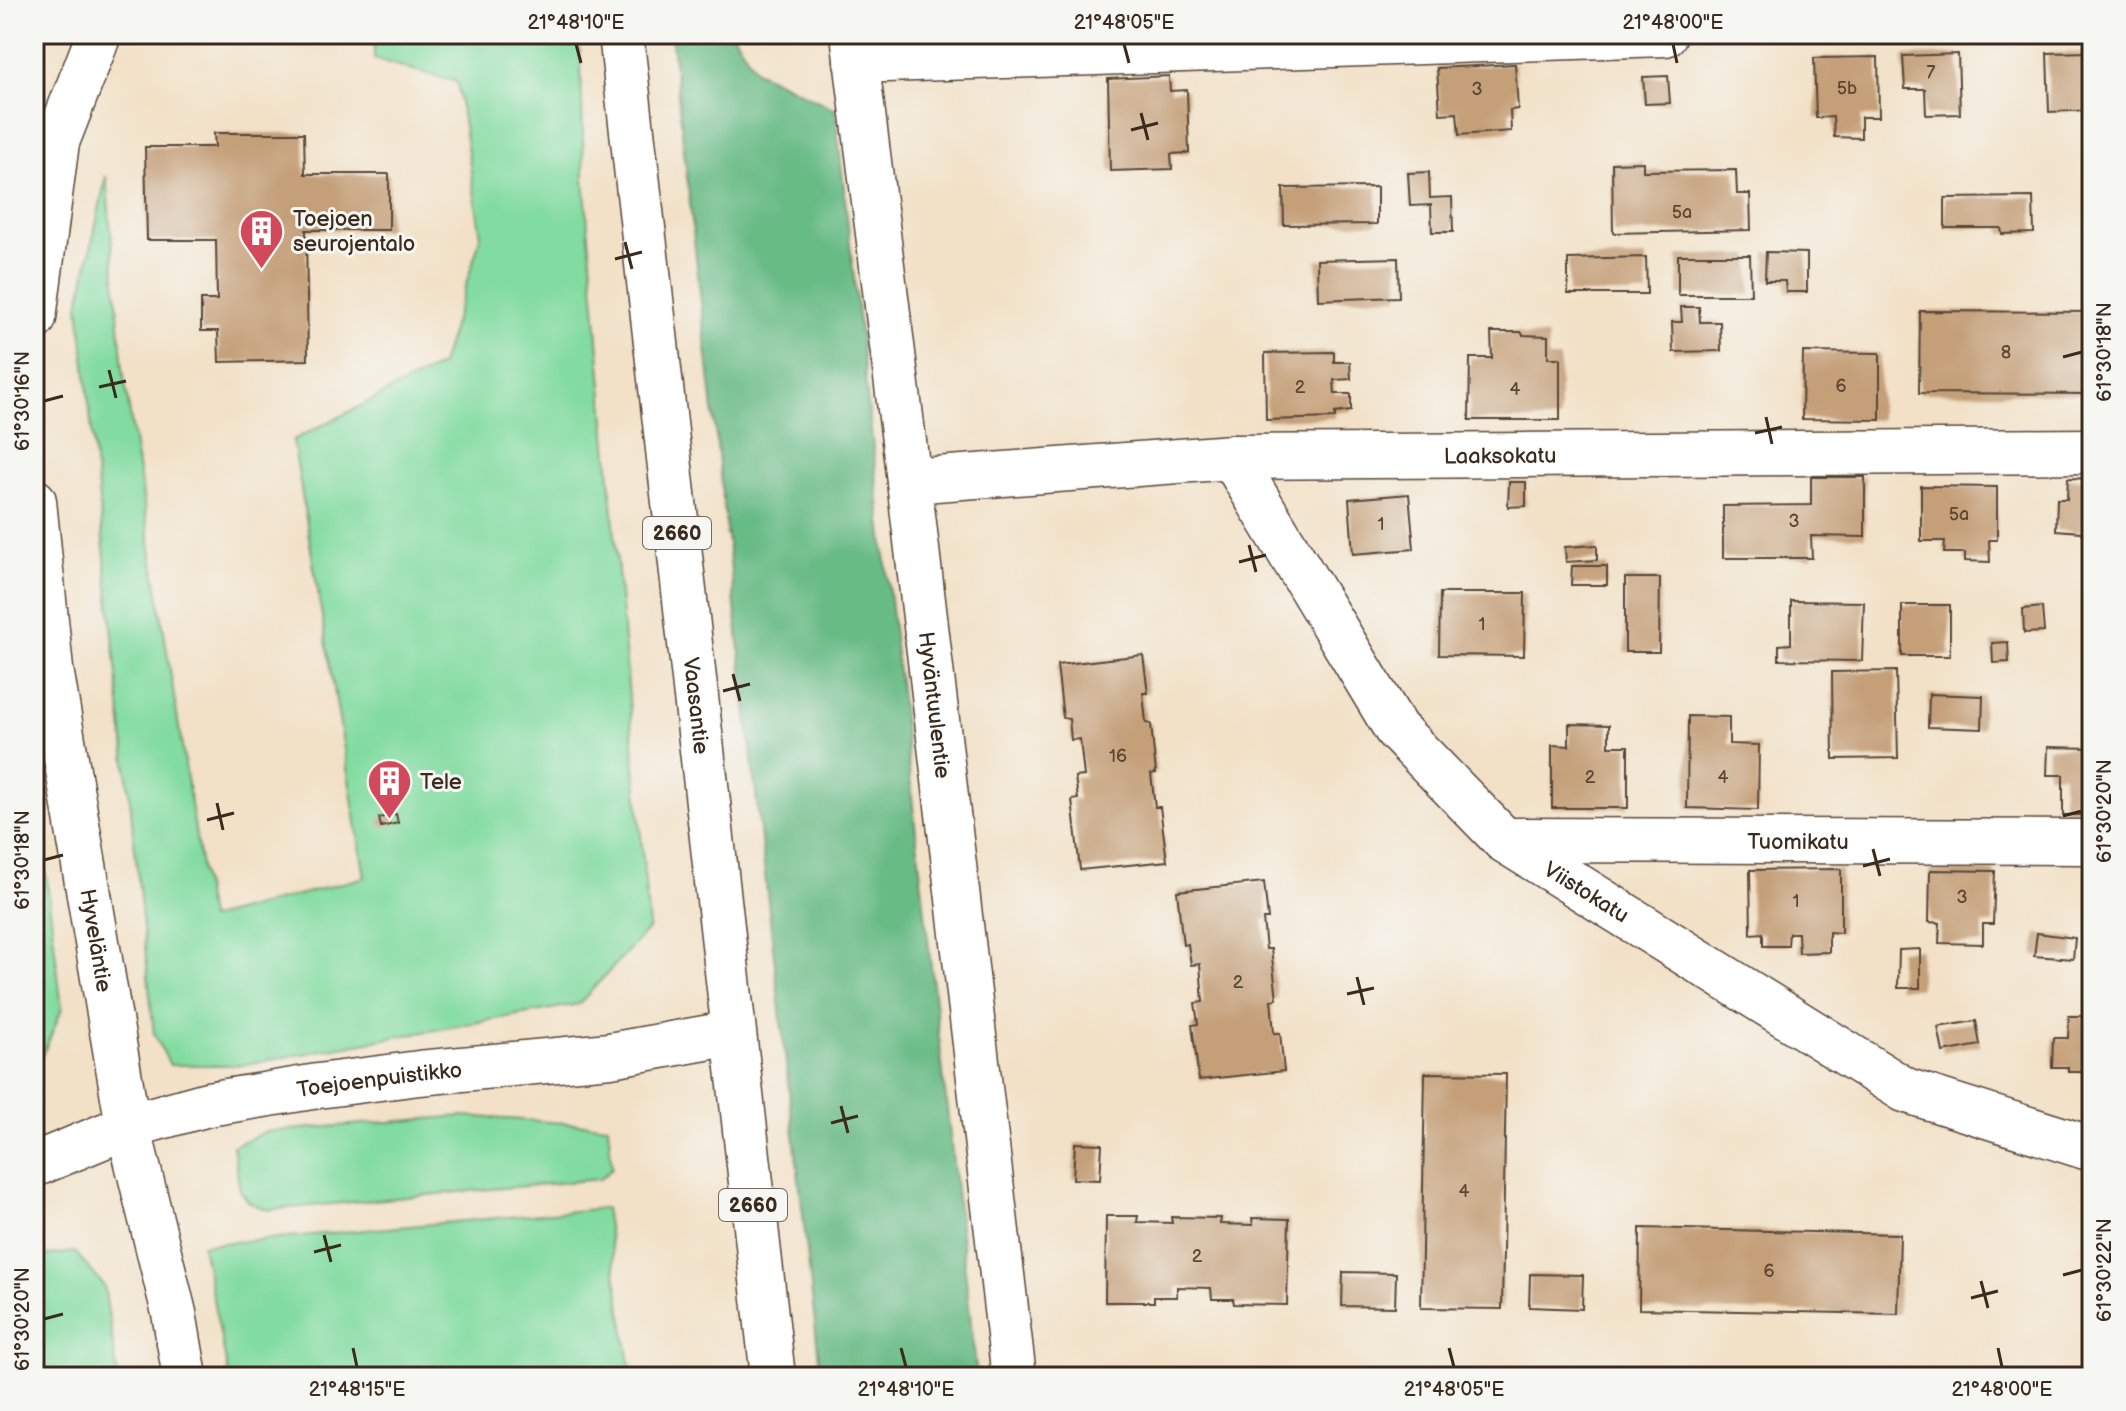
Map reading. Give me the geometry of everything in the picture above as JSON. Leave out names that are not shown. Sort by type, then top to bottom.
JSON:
[{"type":"street","points":[[34,318],[57,142],[99,34]]},
{"type":"street","name":"Vaasantie","points":[[621,34],[773,1377]]},
{"type":"street","points":[[855,48],[1665,34]]},
{"type":"street","name":"Hyväntuulentie","points":[[855,48],[1014,1377]]},
{"type":"street","name":"Laaksokatu","points":[[909,481],[1232,457],[2092,451]]},
{"type":"street","name":"Viistokatu","points":[[1232,457],[1396,729],[1504,840],[1905,1090],[2092,1149]]},
{"type":"street","name":"Hyveläntie","points":[[34,501],[51,669],[128,1126],[174,1313],[185,1377]]},
{"type":"street","name":"Tuomikatu","points":[[1504,840],[2092,842]]},
{"type":"street","name":"Toejoenpuistikko","points":[[34,1165],[128,1126],[208,1104],[318,1086],[610,1055],[733,1033]]},
{"type":"green space","points":[[374,34],[578,34],[584,179],[649,928],[579,1004],[241,1065],[170,1065],[154,1034],[79,306],[106,176],[123,370],[209,919],[365,877],[293,440],[441,365],[481,236],[457,82],[374,59]]},
{"type":"green space","points":[[671,34],[733,34],[756,71],[835,109],[977,1377],[821,1377]]},
{"type":"green space","points":[[34,773],[62,1009],[34,1075]]},
{"type":"green space","points":[[463,1116],[608,1126],[612,1168],[600,1179],[268,1210],[250,1203],[240,1191],[233,1146],[264,1132]]},
{"type":"green space","points":[[605,1208],[632,1377],[229,1377],[202,1245]]},
{"type":"green space","points":[[75,1252],[104,1286],[118,1377],[34,1377],[34,1257]]},
{"type":"building","points":[[184,34],[258,34],[258,41],[184,42]]},
{"type":"building","points":[[2092,52],[2092,110],[2049,112],[2047,53]]},
{"type":"building","points":[[1958,54],[1960,114],[1926,115],[1925,89],[1905,89],[1903,56]]},
{"type":"building","points":[[1878,57],[1879,117],[1861,117],[1861,138],[1834,137],[1833,117],[1816,118],[1814,58]]},
{"type":"building","points":[[1515,64],[1518,109],[1510,110],[1511,131],[1459,135],[1457,113],[1440,114],[1437,68]]},
{"type":"building","points":[[1169,76],[1170,91],[1187,90],[1189,153],[1171,154],[1172,169],[1110,171],[1108,79]]},
{"type":"building","points":[[1668,76],[1670,103],[1645,104],[1643,77]]},
{"type":"building","name":"Toejoen seurojentalo","points":[[214,133],[304,133],[305,174],[389,174],[389,230],[306,230],[308,360],[219,362],[218,331],[201,331],[201,300],[217,300],[216,240],[147,240],[145,147],[215,147]]},
{"type":"building","points":[[1643,162],[1643,171],[1736,170],[1737,194],[1750,194],[1751,230],[1613,233],[1612,163]]},
{"type":"building","points":[[1429,172],[1430,198],[1452,197],[1453,232],[1432,232],[1431,205],[1410,206],[1408,173]]},
{"type":"building","points":[[1377,187],[1377,224],[1284,225],[1283,188]]},
{"type":"building","points":[[2033,197],[2034,233],[2002,234],[2001,228],[1945,228],[1945,198]]},
{"type":"building","points":[[1766,252],[1807,253],[1807,292],[1786,292],[1785,281],[1765,281]]},
{"type":"building","points":[[1678,255],[1750,255],[1751,295],[1678,295]]},
{"type":"building","points":[[1646,257],[1647,294],[1568,294],[1568,259]]},
{"type":"building","points":[[1398,258],[1399,297],[1318,300],[1317,260]]},
{"type":"building","points":[[1681,307],[1699,307],[1700,322],[1720,322],[1721,351],[1673,352],[1672,322],[1682,322]]},
{"type":"building","points":[[1920,311],[2092,312],[2092,394],[1919,393]]},
{"type":"building","points":[[1491,332],[1548,336],[1548,358],[1560,358],[1560,420],[1469,420],[1470,358],[1492,358]]},
{"type":"building","points":[[1334,352],[1334,362],[1350,362],[1351,379],[1334,380],[1335,394],[1351,394],[1351,411],[1335,413],[1335,418],[1266,420],[1265,353]]},
{"type":"building","points":[[1803,352],[1880,353],[1880,420],[1802,419]]},
{"type":"building","points":[[1811,477],[1865,477],[1865,537],[1811,536],[1812,558],[1723,558],[1723,506],[1811,505]]},
{"type":"building","points":[[2068,478],[2092,479],[2092,539],[2086,539],[2081,532],[2056,530],[2057,499],[2067,499]]},
{"type":"building","points":[[1509,482],[1526,482],[1526,506],[1508,507]]},
{"type":"building","points":[[1921,486],[1997,487],[1997,540],[1989,540],[1990,562],[1965,561],[1965,553],[1944,553],[1945,541],[1921,541]]},
{"type":"building","points":[[1409,494],[1414,549],[1353,554],[1349,499]]},
{"type":"building","points":[[1597,545],[1597,560],[1566,562],[1565,547]]},
{"type":"building","points":[[1572,566],[1607,566],[1607,585],[1571,585]]},
{"type":"building","points":[[1625,578],[1660,578],[1659,652],[1625,652]]},
{"type":"building","points":[[1440,593],[1525,593],[1524,656],[1439,655]]},
{"type":"building","points":[[1791,601],[1864,602],[1862,661],[1779,660],[1779,645],[1791,644]]},
{"type":"building","points":[[1902,605],[1950,605],[1950,656],[1902,656]]},
{"type":"building","points":[[2042,607],[2044,632],[2024,633],[2023,609]]},
{"type":"building","points":[[2008,642],[2009,662],[1993,663],[1992,643]]},
{"type":"building","points":[[1143,655],[1148,693],[1143,693],[1146,723],[1151,724],[1156,773],[1151,774],[1155,807],[1160,807],[1167,861],[1080,870],[1072,800],[1078,799],[1075,777],[1084,776],[1080,739],[1071,740],[1069,719],[1063,718],[1057,665]]},
{"type":"building","points":[[1896,671],[1898,758],[1833,759],[1832,672]]},
{"type":"building","points":[[1929,694],[1983,696],[1982,729],[1928,727]]},
{"type":"building","points":[[1688,716],[1729,717],[1729,744],[1759,745],[1758,810],[1687,808]]},
{"type":"building","points":[[1569,724],[1609,725],[1609,746],[1628,746],[1628,808],[1552,808],[1552,745],[1569,746]]},
{"type":"building","points":[[2048,747],[2092,748],[2092,815],[2063,815],[2063,775],[2047,775]]},
{"type":"building","name":"Tele","points":[[396,814],[398,823],[381,827],[379,818]]},
{"type":"building","points":[[1841,869],[1841,933],[1829,932],[1829,952],[1799,953],[1798,933],[1789,933],[1788,946],[1763,946],[1763,933],[1751,934],[1750,870]]},
{"type":"building","points":[[1930,870],[1995,871],[1993,924],[1983,924],[1983,944],[1939,943],[1940,923],[1929,922]]},
{"type":"building","points":[[1264,882],[1268,919],[1263,919],[1266,949],[1271,949],[1277,999],[1271,1000],[1274,1033],[1280,1033],[1284,1071],[1199,1080],[1192,1025],[1198,1024],[1195,1003],[1203,1002],[1200,964],[1191,965],[1188,944],[1183,945],[1177,891]]},
{"type":"building","points":[[2037,933],[2075,938],[2073,959],[2034,956]]},
{"type":"building","points":[[1920,949],[1920,988],[1898,988],[1899,950]]},
{"type":"building","points":[[2069,1016],[2092,1016],[2092,1072],[2068,1072],[2068,1067],[2052,1067],[2053,1038],[2068,1038]]},
{"type":"building","points":[[1976,1021],[1980,1045],[1943,1052],[1938,1027]]},
{"type":"building","points":[[1425,1073],[1506,1074],[1502,1309],[1421,1308]]},
{"type":"building","points":[[1075,1143],[1102,1144],[1100,1180],[1073,1179]]},
{"type":"building","points":[[1106,1216],[1138,1216],[1137,1222],[1172,1223],[1171,1217],[1221,1218],[1220,1224],[1253,1225],[1252,1218],[1289,1219],[1287,1305],[1234,1304],[1233,1299],[1212,1299],[1211,1288],[1177,1287],[1177,1297],[1154,1297],[1154,1302],[1105,1302]]},
{"type":"building","points":[[1640,1228],[1900,1234],[1898,1314],[1639,1309]]},
{"type":"building","points":[[1343,1272],[1396,1273],[1395,1307],[1342,1306]]},
{"type":"building","points":[[1530,1274],[1583,1275],[1582,1309],[1529,1307]]},
{"type":"place","name":"Toejoen seurojentalo","points":[[262,270]]},
{"type":"place","name":"Tele","points":[[389,820]]}]
